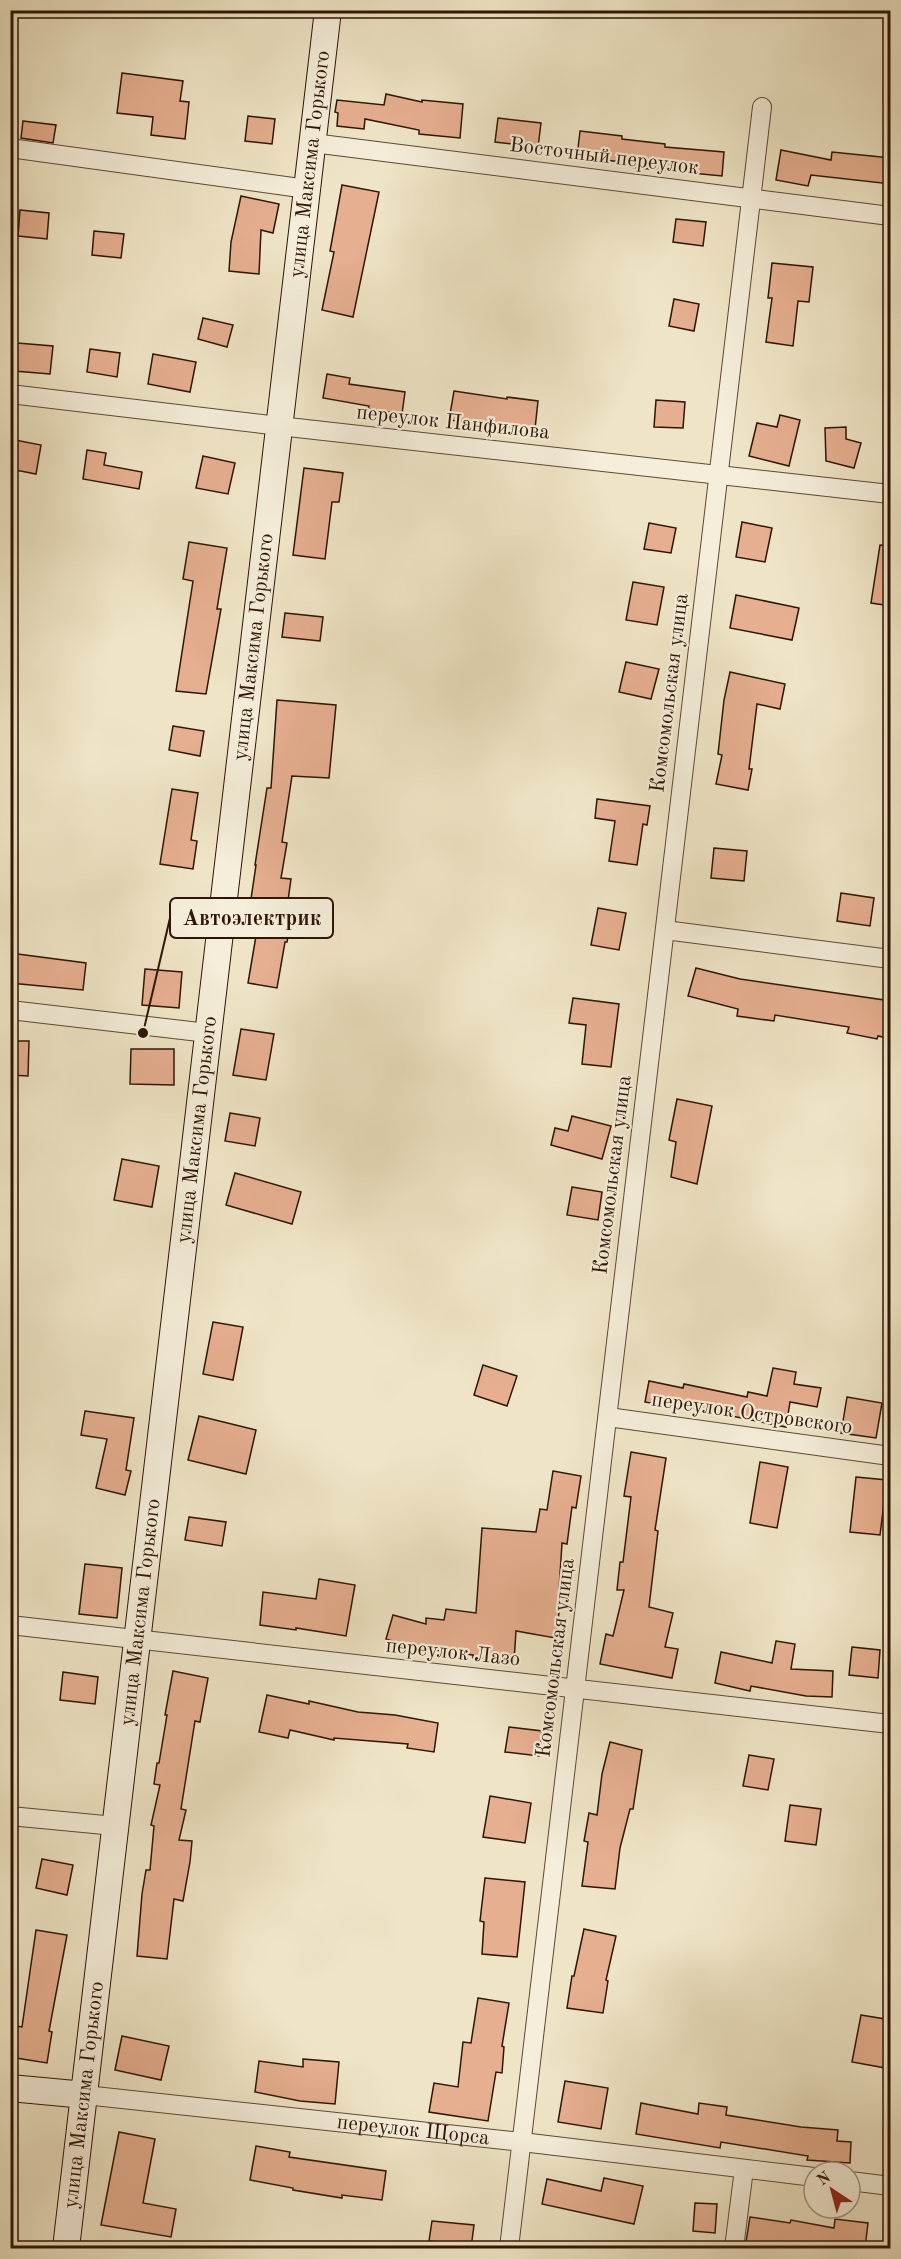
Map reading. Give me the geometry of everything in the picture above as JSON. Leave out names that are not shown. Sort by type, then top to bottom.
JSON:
[{"type":"main road","name":"улица Максима Горького","points":[[66,2248],[328,10]]},
{"type":"main road","name":"переулок Щорса","points":[[10,2088],[85,2095]]},
{"type":"street","name":"Комсомольская улица","points":[[509,2248],[762,107]]},
{"type":"street","name":"Восточный переулок","points":[[312,143],[891,216]]},
{"type":"street","points":[[10,148],[307,189]]},
{"type":"street","name":"переулок Панфилова","points":[[10,394],[891,494]]},
{"type":"street","points":[[665,930],[891,958]]},
{"type":"street","points":[[10,1010],[208,1034]]},
{"type":"street","name":"переулок Островского","points":[[608,1417],[891,1456]]},
{"type":"street","name":"переулок Лазо","points":[[10,1625],[136,1641],[891,1724]]},
{"type":"street","points":[[10,1816],[115,1826]]},
{"type":"street","name":"переулок Щорса","points":[[85,2095],[522,2142],[802,2176]]},
{"type":"street","points":[[734,2248],[744,2169]]},
{"type":"street","points":[[862,2182],[891,2186]]},
{"type":"building","points":[[122,73],[183,81],[180,101],[189,102],[185,139],[151,135],[153,117],[117,113]]},
{"type":"building","points":[[386,94],[422,102],[422,100],[463,104],[460,138],[419,134],[419,130],[365,119],[364,129],[337,126],[338,113],[335,112],[337,100],[384,105]]},
{"type":"building","points":[[248,116],[275,119],[272,144],[245,141]]},
{"type":"building","points":[[498,118],[541,123],[538,147],[495,142]]},
{"type":"building","points":[[23,121],[56,125],[53,143],[21,138]]},
{"type":"building","points":[[580,131],[665,144],[665,147],[724,152],[722,176],[630,167],[631,163],[577,157]]},
{"type":"building","points":[[781,150],[831,160],[832,152],[891,158],[891,184],[811,175],[808,186],[776,180]]},
{"type":"building","points":[[342,185],[379,192],[353,317],[322,310],[334,252],[330,251]]},
{"type":"building","points":[[241,196],[279,204],[273,233],[261,230],[259,274],[229,271],[231,242]]},
{"type":"building","points":[[20,210],[49,213],[47,239],[18,236]]},
{"type":"building","points":[[676,219],[706,222],[703,246],[673,242]]},
{"type":"building","points":[[94,231],[124,234],[121,258],[92,255]]},
{"type":"building","points":[[772,263],[813,267],[809,302],[798,301],[793,346],[766,342],[772,298],[768,298]]},
{"type":"building","points":[[674,299],[699,304],[694,331],[669,326]]},
{"type":"building","points":[[203,318],[233,325],[227,347],[198,339]]},
{"type":"building","points":[[17,343],[53,346],[50,374],[14,371]]},
{"type":"building","points":[[90,349],[120,353],[117,377],[87,372]]},
{"type":"building","points":[[153,354],[196,362],[190,392],[148,384]]},
{"type":"building","points":[[327,374],[350,378],[349,384],[405,392],[402,414],[368,409],[369,406],[323,398]]},
{"type":"building","points":[[454,391],[538,401],[535,429],[449,420]]},
{"type":"building","points":[[656,400],[685,402],[683,428],[654,427]]},
{"type":"building","points":[[780,415],[800,420],[789,466],[749,456],[757,423],[777,427]]},
{"type":"building","points":[[846,427],[846,439],[861,443],[854,468],[826,461],[825,428]]},
{"type":"building","points":[[10,439],[41,445],[36,474],[10,469]]},
{"type":"building","points":[[87,450],[106,453],[104,465],[142,472],[139,489],[83,479]]},
{"type":"building","points":[[203,456],[235,463],[228,494],[196,488]]},
{"type":"building","points":[[304,468],[343,473],[339,502],[332,502],[325,559],[293,555]]},
{"type":"building","points":[[742,522],[772,528],[765,562],[736,557]]},
{"type":"building","points":[[649,523],[676,528],[671,553],[644,549]]},
{"type":"building","points":[[189,542],[227,548],[217,609],[221,609],[206,694],[176,691],[193,581],[183,579]]},
{"type":"building","points":[[880,545],[891,546],[891,606],[871,603]]},
{"type":"building","points":[[633,582],[664,587],[657,625],[626,620]]},
{"type":"building","points":[[736,595],[799,608],[792,640],[730,628]]},
{"type":"building","points":[[285,613],[323,617],[320,641],[282,637]]},
{"type":"building","points":[[626,662],[659,669],[651,699],[619,692]]},
{"type":"building","points":[[730,672],[785,684],[780,709],[757,704],[748,790],[716,784],[722,755],[718,754],[724,700]]},
{"type":"building","points":[[277,700],[336,705],[329,778],[292,776],[282,842],[287,843],[281,878],[291,879],[286,915],[292,916],[277,988],[248,983],[256,936],[253,936],[260,901],[251,899],[267,788],[271,788]]},
{"type":"building","points":[[173,726],[204,731],[200,756],[169,750]]},
{"type":"building","points":[[172,789],[198,793],[191,840],[197,841],[193,869],[160,864]]},
{"type":"building","points":[[597,799],[650,806],[647,825],[643,824],[637,865],[609,861],[615,821],[595,818]]},
{"type":"building","points":[[714,848],[747,851],[744,881],[711,878]]},
{"type":"building","points":[[841,893],[874,898],[870,926],[837,921]]},
{"type":"building","points":[[598,908],[626,913],[619,950],[591,945]]},
{"type":"building","points":[[10,953],[86,963],[83,990],[10,983]]},
{"type":"building","points":[[696,968],[740,979],[891,1001],[891,1039],[878,1036],[877,1039],[847,1033],[849,1027],[775,1015],[774,1021],[737,1016],[738,1009],[688,996]]},
{"type":"building","points":[[145,969],[182,972],[179,1008],[142,1005]]},
{"type":"building","points":[[573,998],[619,1004],[611,1067],[582,1064],[586,1025],[569,1023]]},
{"type":"building","points":[[241,1029],[274,1034],[266,1080],[233,1075]]},
{"type":"building","points":[[10,1041],[29,1041],[28,1076],[10,1075]]},
{"type":"building","points":[[131,1049],[174,1049],[174,1085],[130,1084]]},
{"type":"building","points":[[677,1099],[712,1106],[697,1184],[671,1177],[676,1142],[669,1140]]},
{"type":"building","points":[[230,1113],[260,1118],[255,1146],[225,1141]]},
{"type":"building","points":[[572,1116],[611,1126],[602,1159],[551,1145],[555,1128],[568,1131]]},
{"type":"building","points":[[122,1159],[159,1166],[152,1207],[114,1200]]},
{"type":"building","points":[[235,1173],[301,1192],[292,1224],[226,1205]]},
{"type":"building","points":[[572,1187],[602,1192],[598,1220],[567,1215]]},
{"type":"building","points":[[213,1322],[243,1327],[233,1380],[203,1374]]},
{"type":"building","points":[[483,1365],[517,1376],[507,1406],[474,1395]]},
{"type":"building","points":[[773,1368],[796,1372],[794,1384],[821,1388],[817,1407],[790,1402],[786,1427],[672,1404],[671,1407],[645,1402],[649,1381],[683,1388],[684,1384],[747,1397],[748,1392],[767,1396]]},
{"type":"building","points":[[847,1397],[882,1403],[876,1438],[841,1433]]},
{"type":"building","points":[[85,1411],[134,1418],[126,1470],[131,1471],[125,1495],[96,1488],[107,1439],[81,1435]]},
{"type":"building","points":[[199,1416],[256,1430],[246,1474],[188,1460]]},
{"type":"building","points":[[631,1452],[666,1458],[655,1530],[658,1531],[649,1607],[673,1613],[665,1647],[678,1649],[672,1678],[600,1664],[606,1634],[613,1636],[624,1590],[617,1590],[631,1497],[624,1496]]},
{"type":"building","points":[[760,1462],[788,1467],[777,1528],[750,1523]]},
{"type":"building","points":[[553,1471],[581,1476],[576,1508],[572,1507],[567,1544],[562,1543],[558,1606],[560,1607],[555,1638],[516,1631],[514,1661],[473,1658],[473,1655],[411,1647],[386,1639],[393,1615],[426,1624],[426,1618],[444,1620],[446,1609],[476,1613],[482,1528],[536,1532],[540,1509],[547,1510]]},
{"type":"building","points":[[856,1477],[887,1480],[880,1535],[850,1532]]},
{"type":"building","points":[[189,1517],[226,1522],[222,1546],[185,1540]]},
{"type":"building","points":[[85,1564],[122,1568],[117,1618],[79,1614]]},
{"type":"building","points":[[319,1579],[355,1585],[346,1636],[260,1625],[263,1592],[316,1599]]},
{"type":"building","points":[[776,1641],[795,1644],[791,1669],[833,1671],[832,1697],[806,1696],[751,1686],[750,1691],[715,1683],[721,1652],[772,1663]]},
{"type":"building","points":[[852,1647],[880,1650],[878,1678],[849,1675]]},
{"type":"building","points":[[173,1671],[208,1678],[200,1722],[195,1721],[181,1809],[186,1810],[179,1840],[192,1841],[190,1862],[183,1901],[174,1899],[167,1959],[137,1956],[142,1894],[146,1870],[150,1870],[154,1826],[151,1825],[160,1785],[154,1784]]},
{"type":"building","points":[[63,1672],[98,1677],[95,1704],[60,1700]]},
{"type":"building","points":[[267,1695],[309,1704],[309,1701],[358,1712],[395,1715],[438,1723],[434,1752],[407,1748],[408,1744],[334,1738],[334,1740],[290,1730],[288,1738],[259,1732]]},
{"type":"building","points":[[509,1727],[542,1731],[539,1756],[505,1752]]},
{"type":"building","points":[[610,1742],[642,1750],[633,1809],[630,1809],[620,1848],[615,1889],[582,1886],[588,1842],[584,1841],[589,1813],[597,1815],[602,1774]]},
{"type":"building","points":[[749,1755],[774,1759],[768,1790],[743,1786]]},
{"type":"building","points":[[490,1796],[531,1803],[525,1843],[483,1837]]},
{"type":"building","points":[[790,1805],[821,1809],[816,1845],[785,1841]]},
{"type":"building","points":[[42,1859],[73,1865],[67,1895],[36,1888]]},
{"type":"building","points":[[485,1878],[525,1882],[517,1957],[482,1954],[484,1922],[480,1921]]},
{"type":"building","points":[[584,1929],[616,1936],[606,1980],[608,1981],[603,2013],[567,2008],[572,1976],[574,1976]]},
{"type":"building","points":[[36,1930],[67,1935],[49,2031],[52,2032],[47,2063],[10,2057],[10,2025],[22,2027]]},
{"type":"building","points":[[478,1998],[509,2003],[502,2046],[504,2047],[502,2073],[496,2072],[488,2121],[429,2112],[434,2083],[458,2087],[463,2042],[471,2043]]},
{"type":"building","points":[[861,2015],[891,2020],[891,2069],[852,2062]]},
{"type":"building","points":[[122,2036],[169,2046],[161,2080],[115,2070]]},
{"type":"building","points":[[303,2059],[339,2062],[335,2104],[300,2101],[255,2092],[259,2061],[303,2067]]},
{"type":"building","points":[[565,2081],[608,2088],[601,2129],[558,2122]]},
{"type":"building","points":[[641,2103],[698,2114],[699,2103],[727,2107],[726,2115],[801,2127],[838,2130],[837,2141],[851,2142],[850,2160],[807,2160],[808,2156],[721,2142],[720,2148],[636,2134]]},
{"type":"building","points":[[119,2132],[155,2139],[143,2203],[176,2209],[171,2237],[101,2225]]},
{"type":"building","points":[[256,2146],[290,2152],[289,2157],[386,2171],[382,2200],[342,2195],[342,2198],[250,2180]]},
{"type":"building","points":[[604,2178],[643,2186],[634,2224],[542,2204],[547,2179],[601,2191]]},
{"type":"building","points":[[695,2203],[717,2204],[715,2233],[693,2231]]},
{"type":"building","points":[[750,2217],[790,2223],[791,2220],[834,2228],[835,2220],[868,2223],[865,2248],[783,2248],[746,2242]]},
{"type":"building","points":[[432,2221],[474,2225],[471,2248],[451,2248],[452,2243],[429,2241]]},
{"type":"place","name":"Автоэлектрик","points":[[143,1033]]}]
